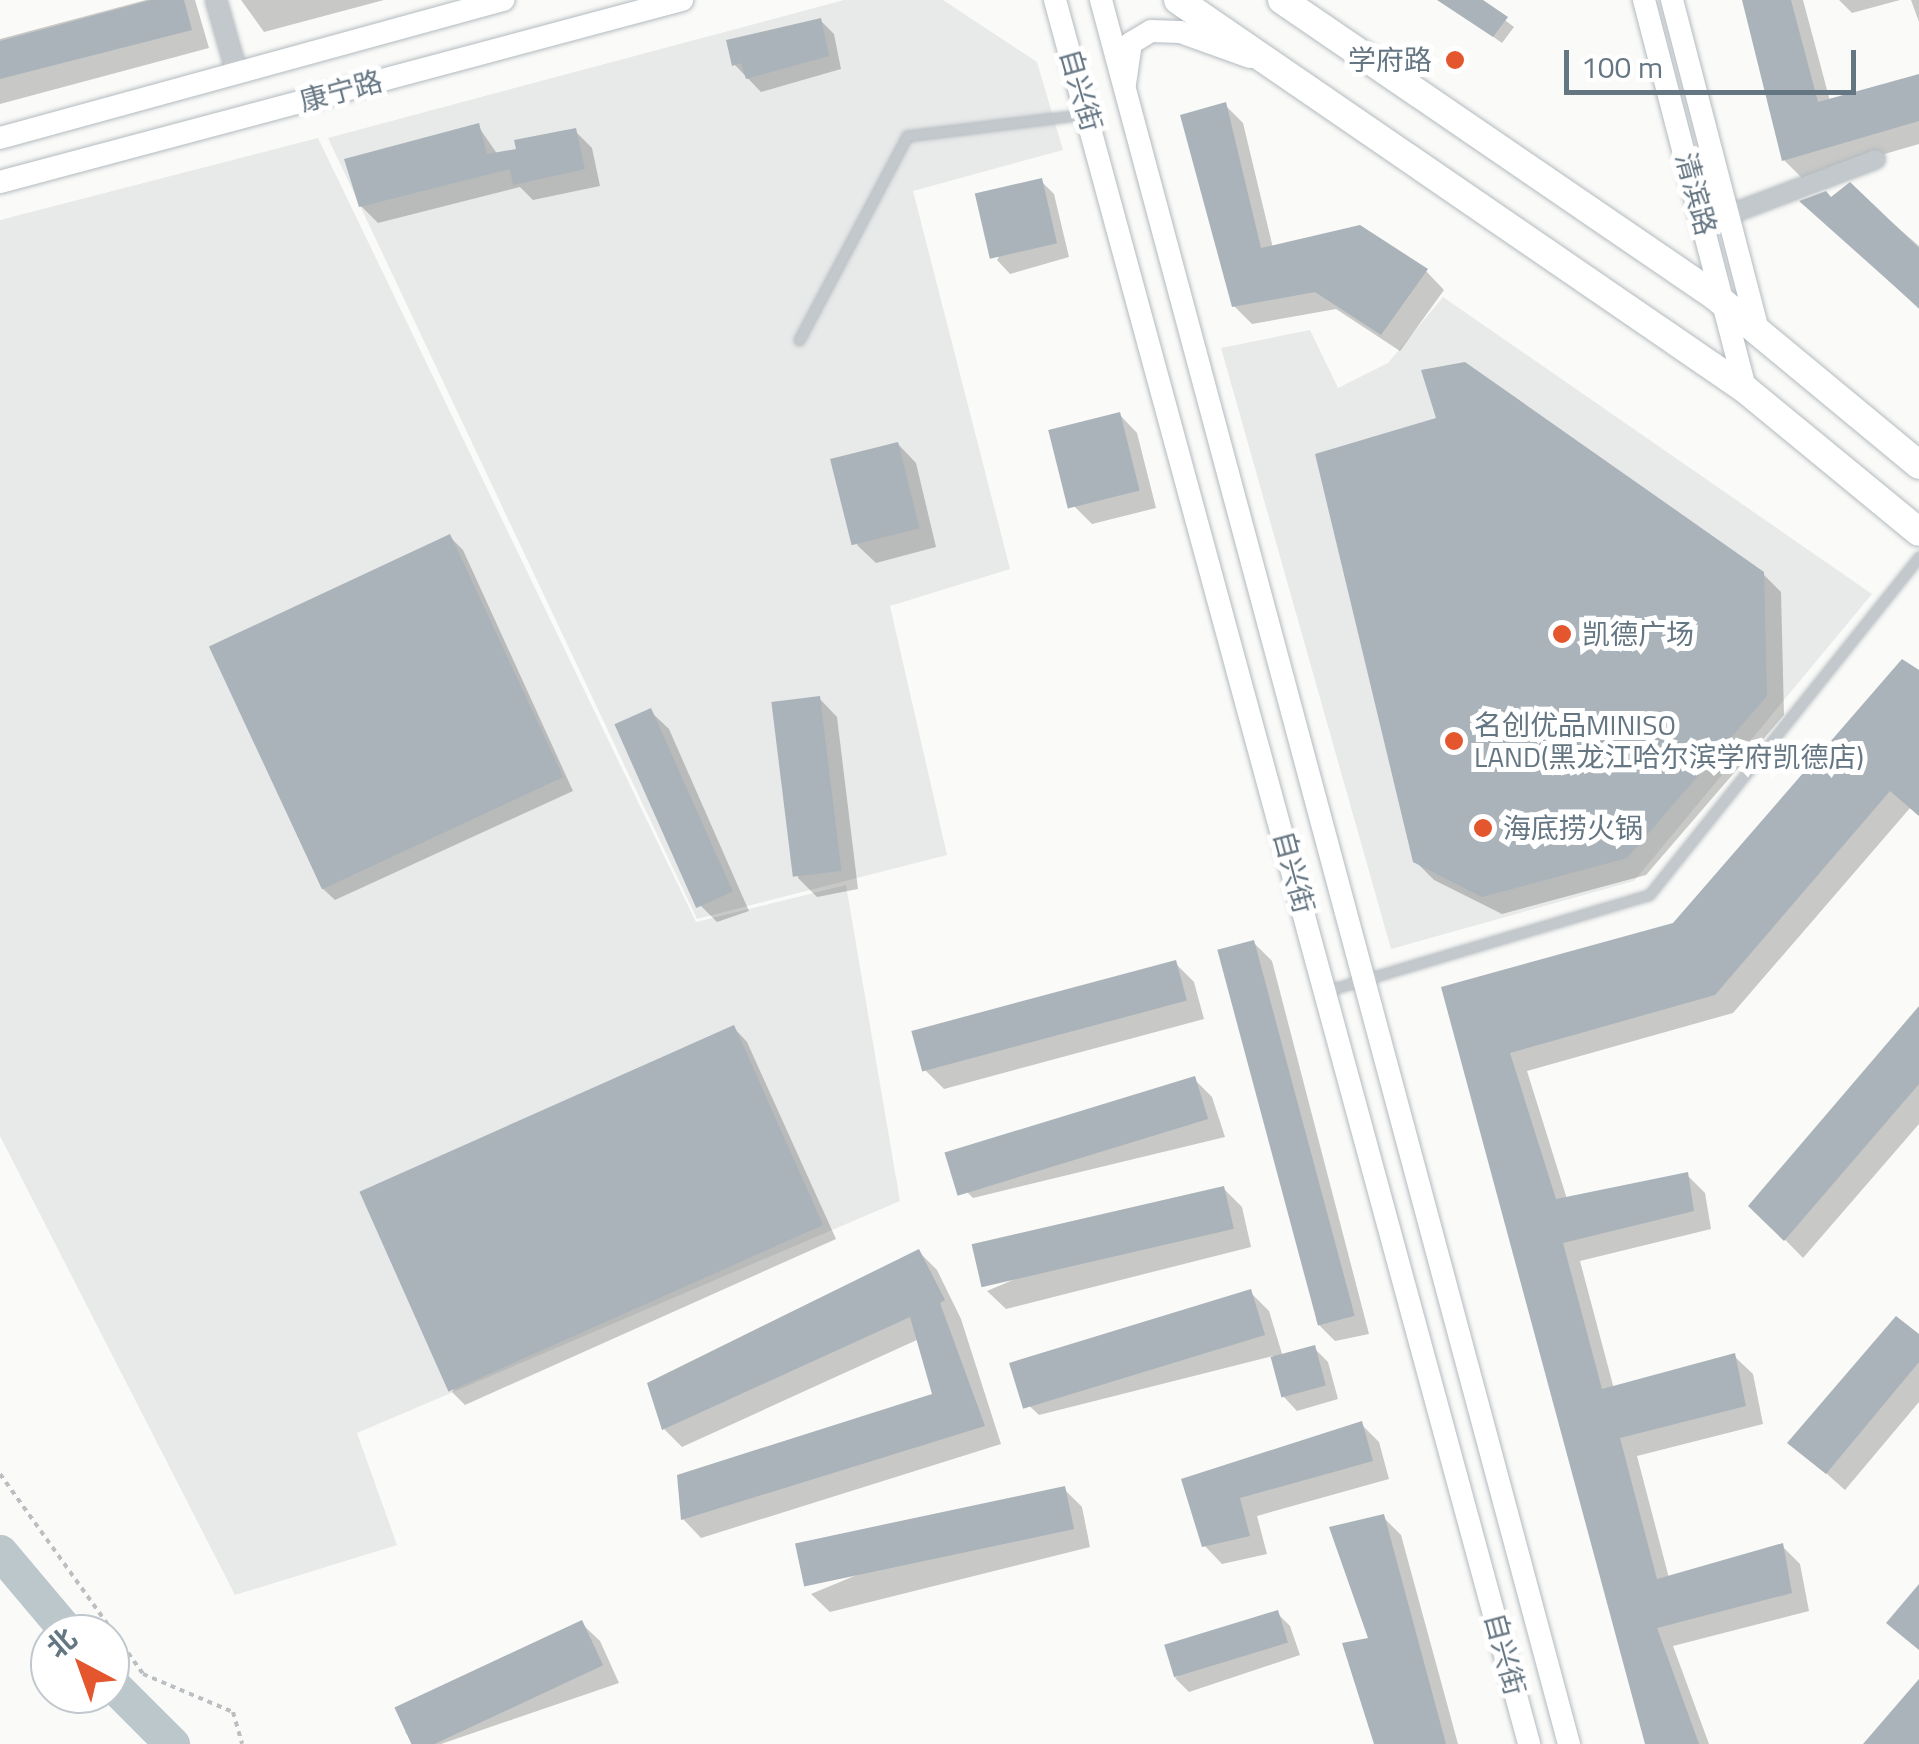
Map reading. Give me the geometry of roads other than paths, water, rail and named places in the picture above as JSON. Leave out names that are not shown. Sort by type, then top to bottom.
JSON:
[{"type":"highway","points":[[1178,0],[1745,389],[1919,532]]},
{"type":"highway","points":[[1282,0],[1724,304],[1919,465]]},
{"type":"main road","name":"康宁路","points":[[0,138],[503,0]]},
{"type":"main road","name":"康宁路","points":[[0,182],[682,0]]},
{"type":"main road","name":"自兴街","points":[[1055,0],[1529,1744]]},
{"type":"main road","name":"自兴街","points":[[1101,0],[1127,112],[1569,1744]]},
{"type":"main road","name":"清滨路","points":[[1644,0],[1745,389]]},
{"type":"main road","name":"清滨路","points":[[1672,0],[1759,332]]},
{"type":"main road","points":[[1127,112],[1124,68],[1132,43],[1151,31],[1180,32],[1271,64]]},
{"type":"street","points":[[216,0],[237,74]]},
{"type":"street","points":[[1728,215],[1876,159]]},
{"type":"lane","points":[[798,340],[907,136],[1088,114]]},
{"type":"lane","points":[[1326,990],[1648,895],[1919,557]]},
{"type":"waterway","points":[[0,1552],[52,1614]]},
{"type":"waterway","points":[[130,1702],[172,1744]]},
{"type":"place","name":"学府路","points":[[1455,60]]},
{"type":"place","name":"凯德广场","points":[[1562,634]]},
{"type":"place","name":"名创优品MINISO LAND(黑龙江哈尔滨学府凯德店)","points":[[1454,741]]},
{"type":"place","name":"海底捞火锅","points":[[1483,828]]}]
